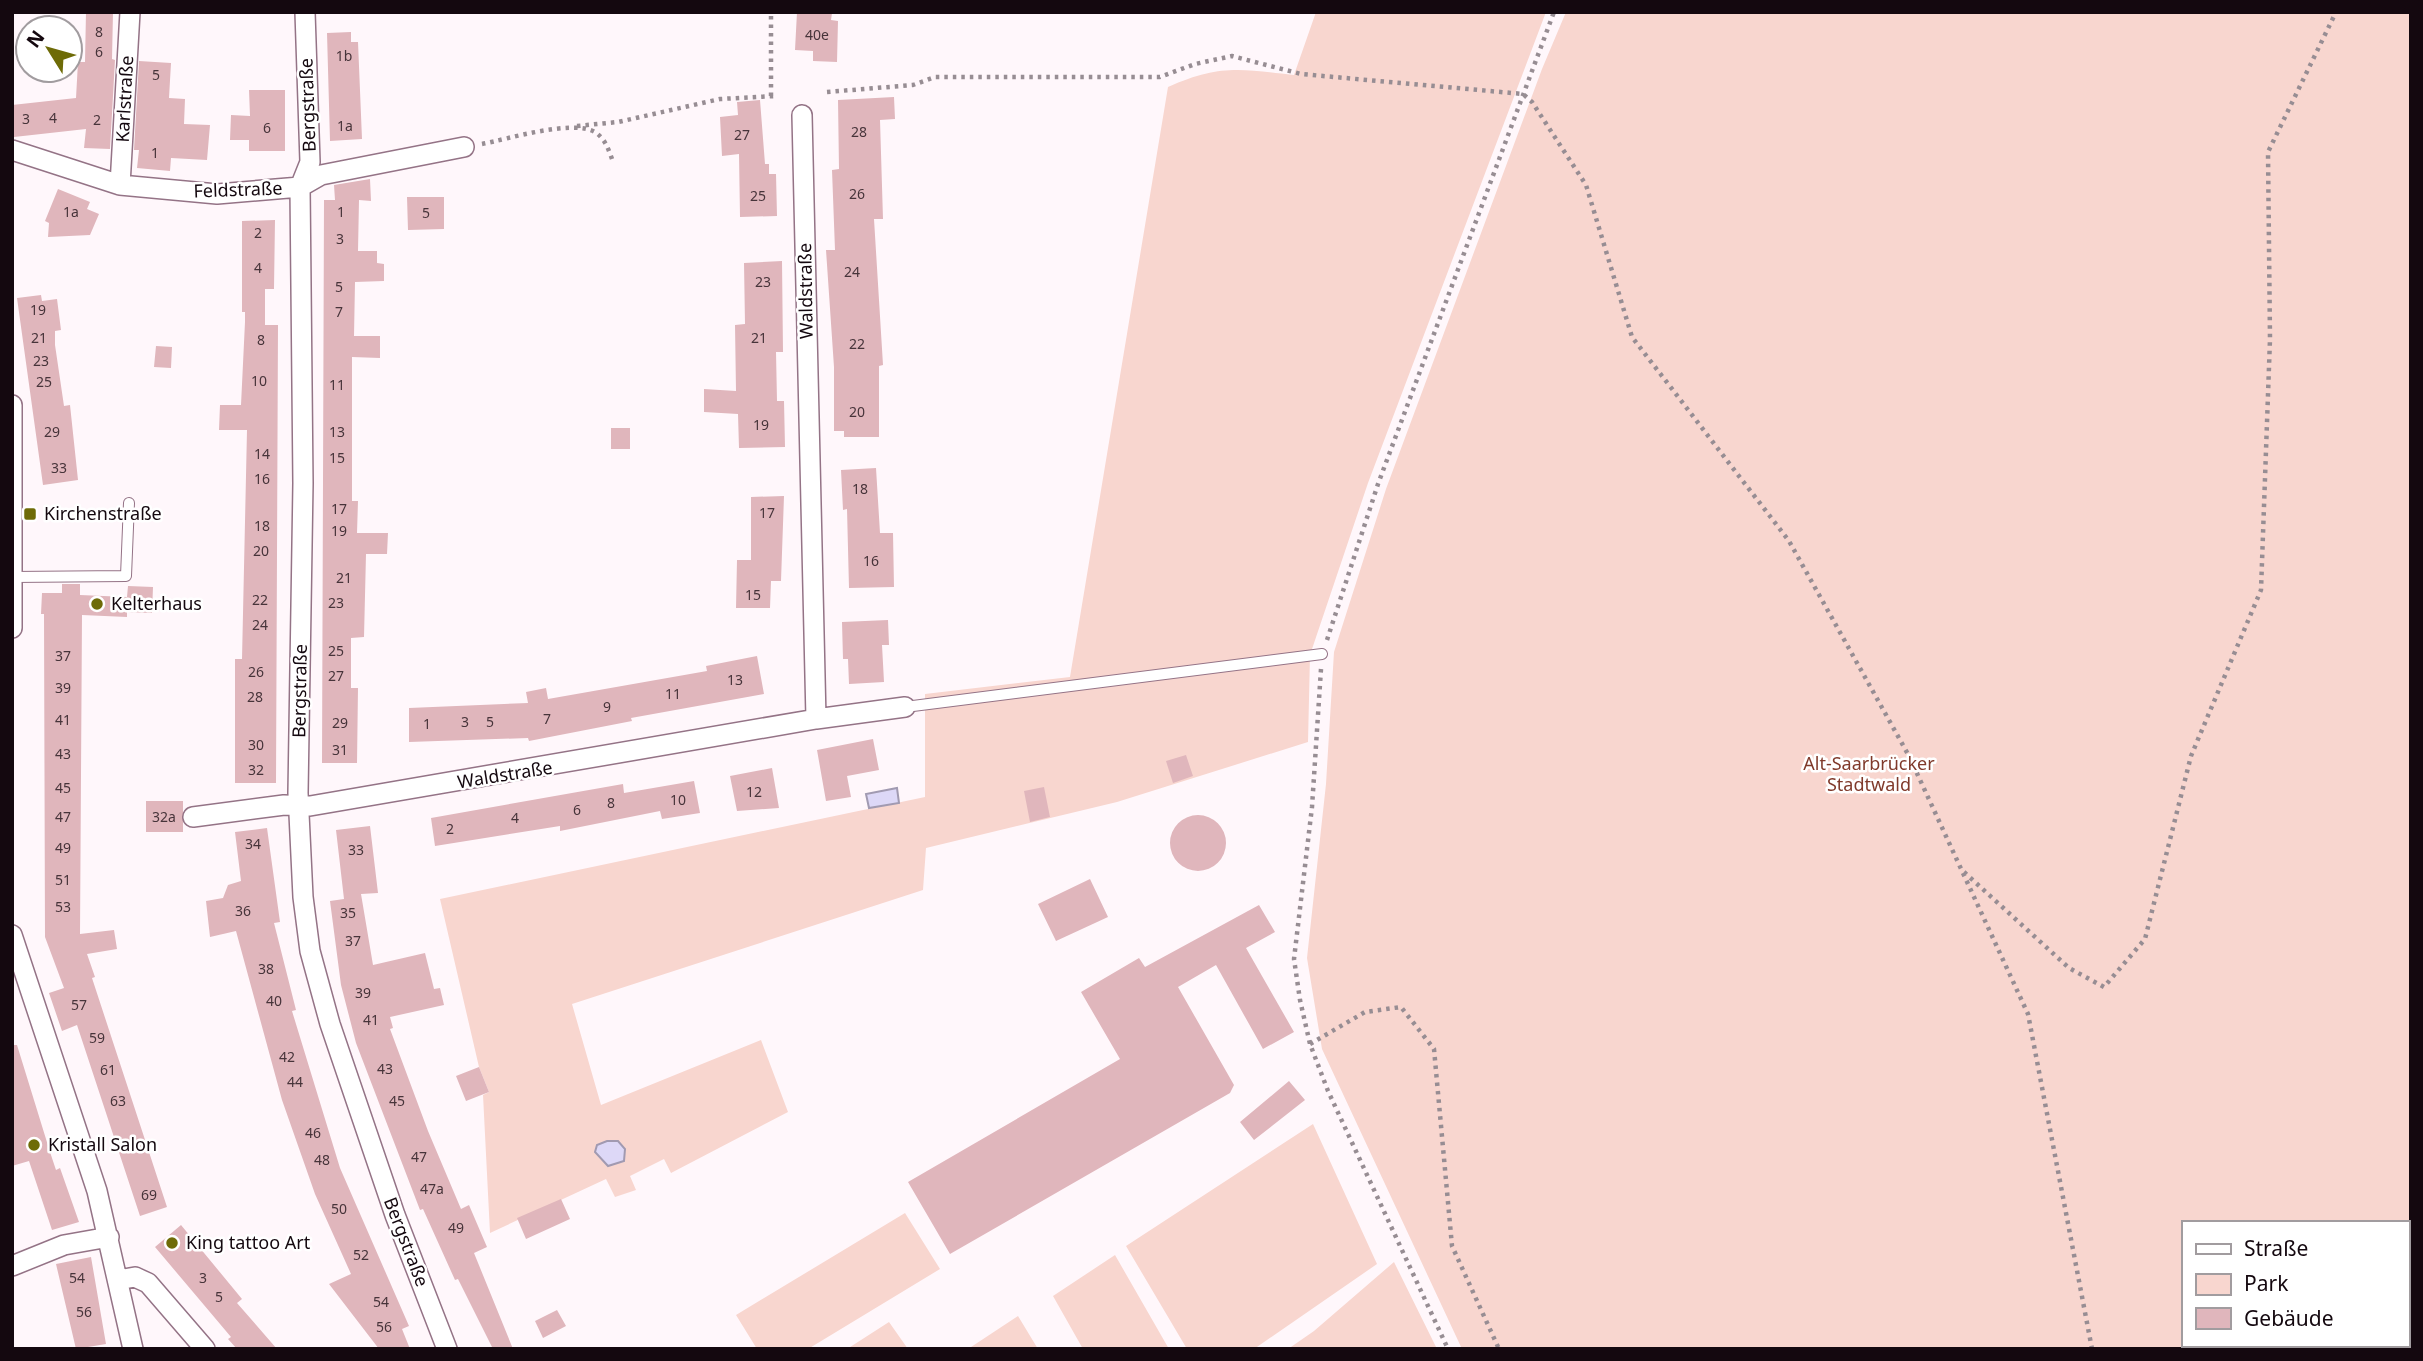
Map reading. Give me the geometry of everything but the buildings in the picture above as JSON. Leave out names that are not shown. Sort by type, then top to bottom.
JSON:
[{"type":"street","name":"Karlstraße","points":[[120,185],[130,12]]},
{"type":"street","name":"Bergstraße","points":[[305,12],[310,162],[300,187],[303,483],[299,808],[304,911],[310,951],[327,1012],[395,1215],[447,1349]]},
{"type":"street","name":"Waldstraße","points":[[802,115],[816,719]]},
{"type":"street","name":"Feldstraße","points":[[12,150],[120,185],[217,194],[300,187],[321,175],[464,147]]},
{"type":"street","points":[[12,405],[12,626]]},
{"type":"street","name":"Waldstraße","points":[[193,817],[284,805],[299,808],[568,764],[816,719],[905,707]]},
{"type":"street","points":[[12,935],[93,1178],[109,1237],[133,1349]]},
{"type":"street","points":[[12,1266],[64,1245],[109,1237]]},
{"type":"street","points":[[118,1280],[135,1277],[148,1283],[205,1349]]},
{"type":"lane","points":[[13,577],[126,576],[129,503]]},
{"type":"lane","points":[[905,707],[1322,654]]},
{"type":"path","points":[[464,147],[577,126],[618,122],[720,99],[773,96],[771,12]]},
{"type":"path","points":[[1448,1349],[1369,1184],[1310,1044],[1294,959],[1312,807],[1322,654],[1378,484],[1554,12]]},
{"type":"path","points":[[1961,870],[2069,968],[2104,987],[2145,939],[2191,756],[2261,590],[2270,339],[2268,152],[2336,12]]},
{"type":"path","points":[[827,92],[913,85],[935,77],[1160,77],[1195,64],[1232,56],[1301,74],[1523,94],[1532,102],[1586,185],[1632,337],[1789,541],[1909,756],[2028,1014],[2092,1349]]},
{"type":"path","points":[[577,126],[595,132],[607,143],[612,159]]},
{"type":"path","points":[[1310,1044],[1365,1012],[1401,1007],[1434,1049],[1452,1246],[1499,1349]]},
{"type":"green space","points":[[1316,12],[1546,12],[1368,483],[1310,655],[1308,742],[1117,802],[926,848],[923,890],[572,1004],[601,1105],[761,1040],[788,1112],[671,1173],[664,1159],[630,1176],[636,1190],[615,1197],[606,1179],[490,1233],[483,1095],[489,1092],[479,1067],[440,899],[925,797],[925,694],[1070,677],[1168,87],[1202,75],[1230,70],[1294,75]]},
{"type":"green space","name":"Alt-Saarbrücker Stadtwald","points":[[1566,12],[2411,12],[2411,1349],[1462,1349],[1322,1049],[1307,958],[1326,784],[1334,652],[1386,489],[1542,69]]},
{"type":"green space","points":[[1313,1124],[1377,1264],[1254,1349],[1187,1349],[1126,1246]]},
{"type":"green space","points":[[905,1213],[940,1269],[808,1349],[757,1349],[736,1315]]},
{"type":"green space","points":[[1115,1255],[1169,1349],[1083,1349],[1053,1296]]},
{"type":"green space","points":[[1394,1262],[1437,1349],[1288,1349],[1314,1331]]},
{"type":"green space","points":[[1018,1316],[1038,1349],[968,1349]]},
{"type":"green space","points":[[889,1322],[908,1349],[847,1349]]},
{"type":"shaded area","points":[[897,788],[899,803],[869,808],[866,794]]},
{"type":"shaded area","points":[[618,1141],[625,1149],[624,1161],[608,1166],[595,1152],[597,1145]]},
{"type":"place","name":"Kirchenstraße","points":[[30,514]]},
{"type":"place","name":"Kelterhaus","points":[[97,604]]},
{"type":"place","name":"Kristall Salon","points":[[34,1145]]},
{"type":"place","name":"King tattoo Art","points":[[172,1243]]}]
